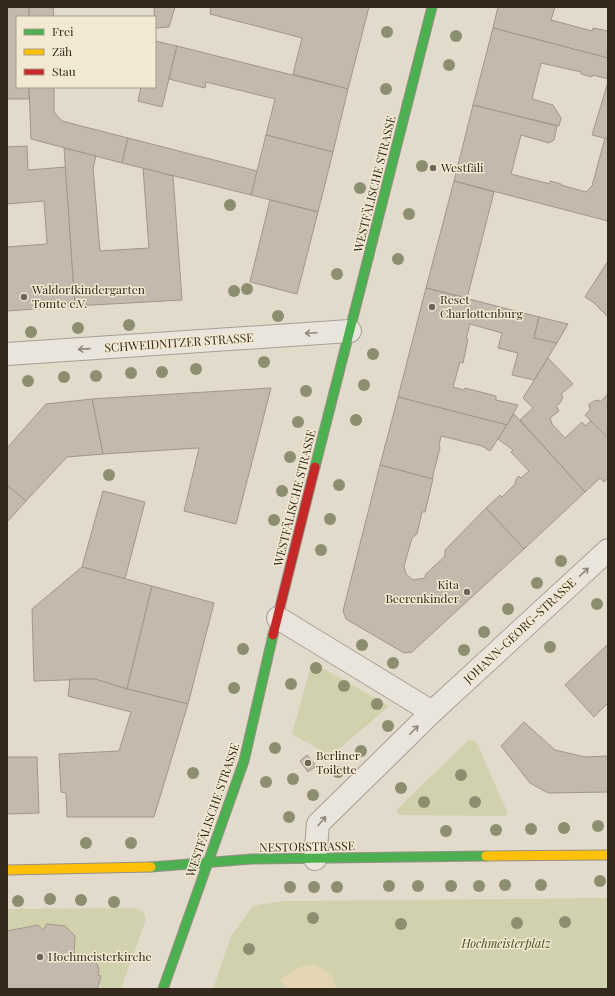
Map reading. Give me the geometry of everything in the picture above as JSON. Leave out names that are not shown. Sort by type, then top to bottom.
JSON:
[{"type":"street","name":"WESTFÄLISCHE STRASSE","points":[[163,989],[244,761],[278,618],[432,7]]},
{"type":"street","name":"SCHWEIDNITZER STRASSE","points":[[7,354],[350,331]]},
{"type":"street","name":"JOHANN-GEORG-STRASSE","points":[[315,858],[318,824],[432,712],[608,550]]},
{"type":"street","points":[[278,618],[432,712]]},
{"type":"street","name":"NESTORSTRASSE","points":[[7,870],[132,868],[208,862],[315,858],[608,855]]},
{"type":"green space","points":[[312,662],[389,706],[331,756],[292,734]]},
{"type":"green space","points":[[469,740],[476,741],[508,814],[505,816],[399,815],[396,810]]},
{"type":"green space","name":"Hochmeisterplatz","points":[[608,898],[608,989],[213,989],[231,936],[253,906],[283,901]]},
{"type":"green space","points":[[135,908],[143,912],[146,919],[121,989],[7,989],[7,909]]},
{"type":"sand","points":[[314,964],[331,975],[337,989],[286,989],[280,980],[297,968]]},
{"type":"building","points":[[7,7],[29,7],[29,16],[16,16],[16,88],[29,88],[29,99],[7,99]]},
{"type":"building","points":[[29,7],[53,7],[54,16],[29,16]]},
{"type":"building","points":[[154,7],[175,7],[169,27],[156,28],[156,16],[154,16]]},
{"type":"building","points":[[211,7],[369,7],[348,89],[293,74],[302,38],[210,14]]},
{"type":"building","points":[[498,7],[555,7],[551,20],[592,31],[593,28],[608,31],[608,58],[493,28]]},
{"type":"building","points":[[493,28],[608,58],[608,79],[593,75],[592,77],[581,74],[581,72],[541,63],[532,99],[553,105],[561,118],[559,126],[473,105]]},
{"type":"building","points":[[156,41],[177,46],[162,107],[138,101],[141,88],[156,88]]},
{"type":"building","points":[[177,46],[348,89],[333,152],[266,135],[275,99],[206,82],[205,88],[169,79]]},
{"type":"building","points":[[608,82],[608,139],[592,135]]},
{"type":"building","points":[[29,88],[54,88],[54,112],[62,121],[128,138],[122,163],[31,139]]},
{"type":"building","points":[[473,105],[557,126],[554,140],[549,143],[521,135],[511,174],[550,184],[550,181],[586,192],[592,186],[605,138],[608,139],[608,221],[454,181]]},
{"type":"building","points":[[266,135],[333,152],[318,212],[251,195]]},
{"type":"building","points":[[128,138],[257,171],[251,195],[122,163]]},
{"type":"building","points":[[27,146],[28,170],[66,167],[75,306],[7,311],[7,247],[47,244],[44,201],[7,204],[7,147]]},
{"type":"building","points":[[64,148],[96,156],[93,168],[100,251],[149,248],[143,168],[173,176],[182,300],[75,306]]},
{"type":"building","points":[[454,181],[494,192],[467,298],[426,288]]},
{"type":"building","points":[[270,200],[318,212],[297,294],[250,282]]},
{"type":"building","points":[[608,261],[608,317],[593,302],[585,297]]},
{"type":"building","points":[[426,288],[539,317],[534,338],[557,343],[534,380],[512,375],[518,353],[498,348],[502,333],[470,324],[466,339],[468,339],[463,363],[460,362],[453,387],[464,390],[465,388],[496,396],[496,400],[518,405],[507,425],[398,397]]},
{"type":"building","points":[[539,317],[568,324],[557,343],[534,338]]},
{"type":"building","points":[[548,358],[573,384],[561,394],[563,397],[560,403],[556,406],[559,411],[550,418],[552,424],[565,438],[582,422],[585,426],[591,421],[608,438],[608,478],[604,482],[600,478],[585,492],[520,420],[533,408],[523,398]]},
{"type":"building","points":[[271,388],[236,524],[184,511],[199,448],[103,454],[92,399]]},
{"type":"building","points":[[608,394],[608,438],[585,415],[590,410],[589,404],[599,400],[600,402]]},
{"type":"building","points":[[398,397],[507,425],[490,451],[482,446],[441,436],[440,448],[432,479],[380,465]]},
{"type":"building","points":[[92,399],[103,454],[67,457],[26,501],[7,485],[7,448],[46,404]]},
{"type":"building","points":[[514,414],[585,492],[524,549],[486,508],[500,495],[502,497],[515,484],[516,479],[519,476],[521,478],[529,471],[511,452],[513,450],[498,439]]},
{"type":"building","points":[[380,465],[433,479],[425,512],[422,512],[417,534],[412,538],[404,566],[406,574],[413,580],[425,578],[426,574],[445,556],[445,550],[486,508],[524,549],[412,652],[404,653],[346,619],[343,611]]},
{"type":"building","points":[[7,485],[26,501],[7,522]]},
{"type":"building","points":[[103,491],[145,502],[125,579],[82,567]]},
{"type":"building","points":[[82,567],[152,586],[127,689],[95,679],[34,681],[32,609]]},
{"type":"building","points":[[152,586],[214,603],[188,704],[127,689]]},
{"type":"building","points":[[608,644],[608,703],[594,717],[565,685]]},
{"type":"building","points":[[70,679],[95,679],[127,689],[188,704],[154,817],[67,817],[66,793],[61,792],[59,754],[119,751],[131,712],[68,696]]},
{"type":"building","points":[[524,722],[555,750],[585,757],[608,756],[608,792],[548,793],[530,783],[501,746]]},
{"type":"building","name":"Berliner Toilette","points":[[307,755],[316,766],[308,772],[300,761]]},
{"type":"building","points":[[7,757],[37,757],[39,813],[7,814]]},
{"type":"building","name":"Hochmeisterkirche","points":[[47,924],[65,926],[75,936],[74,953],[71,955],[75,960],[85,956],[96,962],[99,969],[98,975],[101,976],[97,989],[7,989],[7,931],[38,925],[43,930]]},
{"type":"traffic: fast","points":[[315,467],[432,7]]},
{"type":"traffic: fast","points":[[163,989],[244,761],[273,635]]},
{"type":"traffic: fast","points":[[151,867],[252,859],[486,856]]},
{"type":"traffic: slow","points":[[486,856],[608,855]]},
{"type":"traffic: slow","points":[[7,870],[151,867]]},
{"type":"traffic: jam","points":[[273,635],[315,467]]},
{"type":"place","name":"Westfäli","points":[[433,168]]},
{"type":"place","name":"Waldorfkindergarten Tomte e.V.","points":[[24,297]]},
{"type":"place","name":"Reset Charlottenburg","points":[[432,307]]},
{"type":"place","name":"Kita Beerenkinder","points":[[467,592]]},
{"type":"place","name":"Berliner Toilette","points":[[308,763]]},
{"type":"place","name":"Hochmeisterkirche","points":[[40,957]]}]
